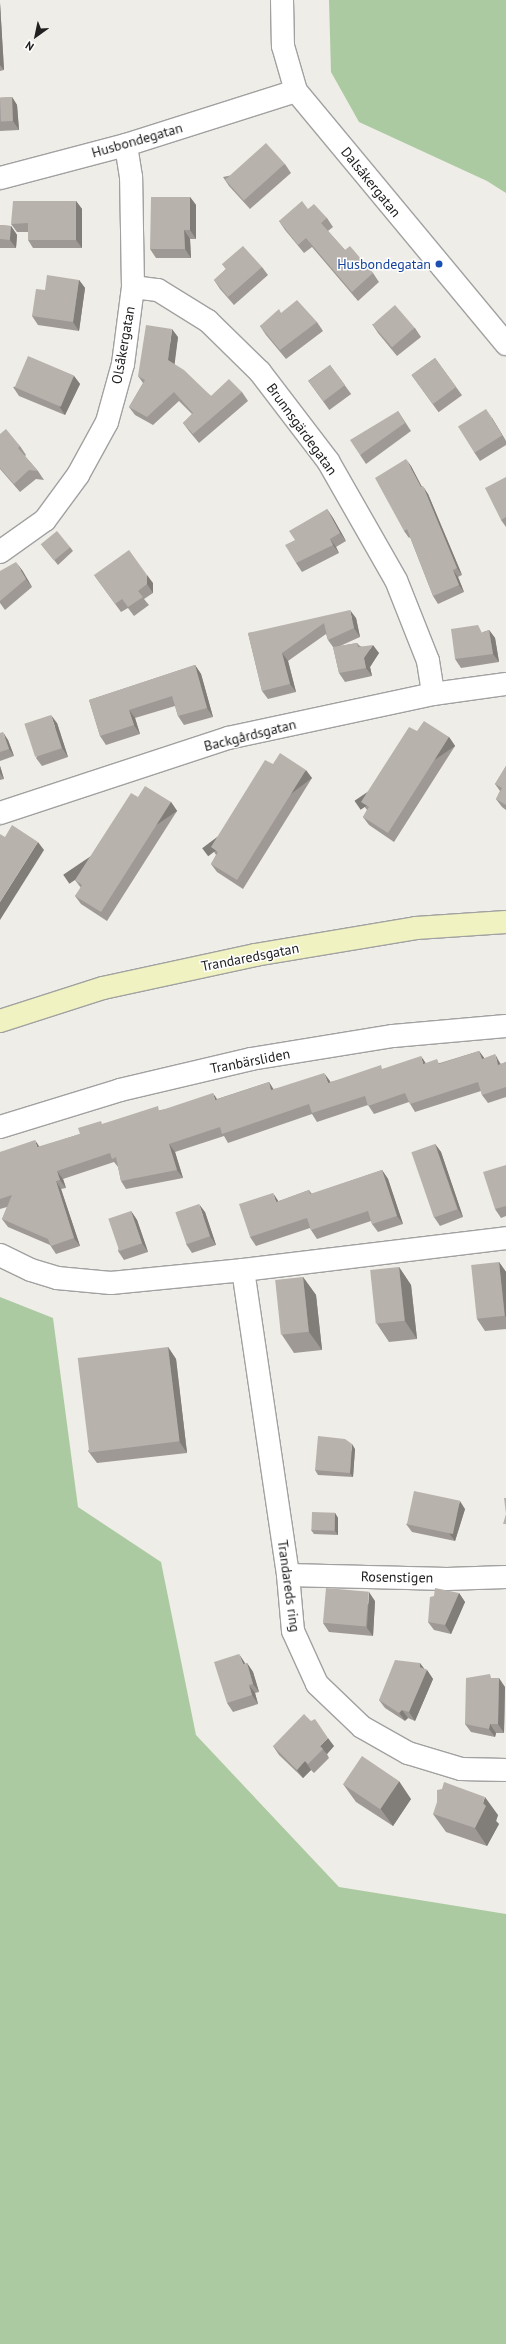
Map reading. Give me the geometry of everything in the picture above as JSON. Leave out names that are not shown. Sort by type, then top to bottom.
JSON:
[{"type":"street","name":"Dalsåkergatan","points":[[282,0],[283,46],[296,90],[506,344]]},
{"type":"street","name":"Husbondegatan","points":[[0,178],[126,145],[296,90]]},
{"type":"street","name":"Olsåkergatan","points":[[0,552],[45,520],[78,475],[107,422],[123,364],[133,287],[131,178],[126,145]]},
{"type":"street","name":"Brunnsgärdegatan","points":[[133,287],[158,290],[208,321],[260,372],[328,461],[396,580],[428,661],[433,694]]},
{"type":"street","name":"Backgårdsgatan","points":[[0,813],[228,738],[433,694],[506,684]]},
{"type":"street","name":"Trandaredsgatan","points":[[0,1021],[103,988],[255,955],[416,928],[506,922]]},
{"type":"street","name":"Tranbärsliden","points":[[0,1127],[120,1090],[251,1059],[393,1036],[506,1026]]},
{"type":"street","points":[[0,1255],[31,1270],[88,1282],[243,1270],[506,1238]]},
{"type":"street","name":"Trandareds ring","points":[[243,1270],[288,1575],[293,1631],[317,1684],[362,1727],[415,1756],[461,1769],[506,1770]]},
{"type":"street","name":"Rosenstigen","points":[[288,1575],[447,1579],[506,1577]]},
{"type":"green space","points":[[329,0],[506,0],[506,193],[487,181],[359,122],[331,72]]},
{"type":"green space","points":[[0,1297],[53,1318],[78,1507],[161,1562],[196,1735],[339,1887],[506,1914],[506,2344],[0,2344]]},
{"type":"building","points":[[0,97],[12,97],[13,121],[1,121]]},
{"type":"building","points":[[266,143],[285,164],[244,201],[225,180]]},
{"type":"building","points":[[151,197],[190,197],[190,230],[184,230],[185,249],[150,249]]},
{"type":"building","points":[[13,201],[76,201],[76,240],[28,240],[28,223],[11,224]]},
{"type":"building","points":[[302,201],[308,209],[314,204],[327,218],[321,223],[345,250],[350,246],[373,273],[352,292],[306,238],[298,245],[279,221]]},
{"type":"building","points":[[0,225],[11,226],[10,240],[0,239]]},
{"type":"building","points":[[243,246],[262,267],[228,297],[214,280],[226,269],[222,264]]},
{"type":"building","points":[[47,275],[79,280],[73,322],[32,316],[36,289],[45,290]]},
{"type":"building","points":[[297,300],[317,322],[280,350],[260,326],[279,309],[281,313]]},
{"type":"building","points":[[395,305],[415,328],[392,347],[372,325]]},
{"type":"building","points":[[146,325],[172,329],[168,360],[184,370],[211,396],[229,379],[242,392],[193,434],[183,423],[193,413],[174,392],[147,417],[129,407],[145,380],[138,376]]},
{"type":"building","points":[[28,356],[74,376],[61,407],[15,387]]},
{"type":"building","points":[[435,358],[456,387],[433,404],[412,375]]},
{"type":"building","points":[[330,365],[345,385],[323,401],[308,381]]},
{"type":"building","points":[[486,409],[502,435],[474,453],[458,426]]},
{"type":"building","points":[[398,411],[405,423],[360,455],[350,440]]},
{"type":"building","points":[[6,429],[20,446],[18,448],[38,471],[29,470],[14,484],[0,468],[0,434]]},
{"type":"building","points":[[406,459],[421,487],[423,486],[457,568],[453,570],[459,585],[433,596],[407,529],[404,531],[375,478]]},
{"type":"building","points":[[506,477],[506,517],[501,520],[485,488]]},
{"type":"building","points":[[327,509],[340,533],[330,539],[333,545],[296,563],[285,545],[295,540],[289,531]]},
{"type":"building","points":[[57,531],[70,547],[54,561],[41,544]]},
{"type":"building","points":[[129,550],[147,575],[147,584],[138,591],[143,597],[128,607],[122,599],[115,604],[94,575]]},
{"type":"building","points":[[16,562],[26,579],[0,601],[0,571]]},
{"type":"building","points":[[350,610],[354,628],[328,640],[324,623],[282,653],[290,684],[262,691],[248,633]]},
{"type":"building","points":[[478,625],[482,633],[489,630],[493,654],[455,659],[451,629]]},
{"type":"building","points":[[357,643],[358,647],[373,645],[364,658],[366,668],[339,673],[333,647]]},
{"type":"building","points":[[195,665],[207,708],[178,716],[172,696],[129,710],[134,725],[100,736],[89,700]]},
{"type":"building","points":[[51,715],[62,748],[35,757],[24,724]]},
{"type":"building","points":[[424,721],[449,737],[388,833],[363,817],[369,807],[361,802],[409,727],[417,731]]},
{"type":"building","points":[[3,732],[9,749],[0,752],[0,733]]},
{"type":"building","points":[[280,753],[306,770],[237,880],[211,864],[218,852],[211,847],[265,760],[273,764]]},
{"type":"building","points":[[506,766],[506,805],[496,799],[502,788],[495,784]]},
{"type":"building","points":[[145,786],[171,802],[101,912],[75,896],[82,885],[75,880],[131,793],[138,797]]},
{"type":"building","points":[[12,825],[38,842],[0,902],[0,834],[5,837]]},
{"type":"building","points":[[479,1051],[482,1059],[495,1054],[498,1065],[506,1062],[506,1087],[482,1095],[478,1082],[410,1104],[405,1093],[368,1106],[365,1096],[312,1113],[309,1104],[222,1134],[220,1127],[169,1144],[177,1170],[121,1181],[116,1157],[112,1159],[110,1153],[57,1171],[60,1180],[56,1181],[74,1238],[51,1246],[48,1239],[2,1219],[12,1195],[0,1199],[0,1152],[35,1140],[37,1147],[80,1134],[78,1128],[101,1121],[102,1124],[158,1106],[159,1111],[213,1093],[215,1100],[269,1082],[271,1090],[324,1073],[328,1083],[381,1065],[382,1069],[421,1056],[423,1064],[437,1059],[439,1064]]},
{"type":"building","points":[[435,1144],[457,1209],[434,1217],[411,1152]]},
{"type":"building","points":[[506,1165],[506,1206],[495,1209],[483,1172]]},
{"type":"building","points":[[382,1170],[397,1216],[372,1224],[368,1211],[311,1230],[307,1218],[250,1237],[239,1204],[273,1193],[276,1202],[309,1190],[310,1194]]},
{"type":"building","points":[[199,1204],[210,1236],[186,1244],[175,1212]]},
{"type":"building","points":[[131,1211],[142,1243],[119,1251],[108,1219]]},
{"type":"building","points":[[499,1262],[505,1316],[477,1319],[471,1265]]},
{"type":"building","points":[[399,1267],[405,1321],[376,1324],[370,1270]]},
{"type":"building","points":[[303,1277],[309,1332],[281,1335],[275,1280]]},
{"type":"building","points":[[168,1347],[180,1441],[89,1452],[78,1358]]},
{"type":"building","points":[[318,1436],[345,1439],[352,1444],[350,1473],[315,1470]]},
{"type":"building","points":[[414,1491],[460,1501],[453,1534],[407,1524]]},
{"type":"building","points":[[504,1498],[506,1498],[506,1514]]},
{"type":"building","points":[[312,1512],[335,1513],[334,1531],[311,1530]]},
{"type":"building","points":[[506,1514],[506,1524],[503,1524]]},
{"type":"building","points":[[326,1588],[369,1592],[366,1627],[323,1623]]},
{"type":"building","points":[[435,1588],[459,1593],[445,1625],[428,1622],[430,1597],[434,1596]]},
{"type":"building","points":[[239,1654],[243,1664],[247,1663],[253,1684],[249,1685],[252,1695],[227,1703],[214,1662]]},
{"type":"building","points":[[395,1660],[420,1663],[420,1667],[427,1670],[409,1712],[402,1710],[399,1713],[379,1700]]},
{"type":"building","points":[[490,1674],[491,1678],[499,1678],[498,1724],[490,1724],[489,1729],[465,1724],[466,1678]]},
{"type":"building","points":[[304,1714],[311,1721],[315,1719],[328,1738],[320,1746],[323,1749],[308,1764],[305,1761],[297,1770],[273,1746]]},
{"type":"building","points":[[362,1756],[399,1781],[380,1809],[343,1784]]},
{"type":"building","points":[[444,1782],[485,1797],[483,1803],[486,1806],[475,1828],[433,1814],[437,1802],[437,1790],[442,1789]]},
{"type":"place","name":"Husbondegatan","points":[[439,264]]}]
